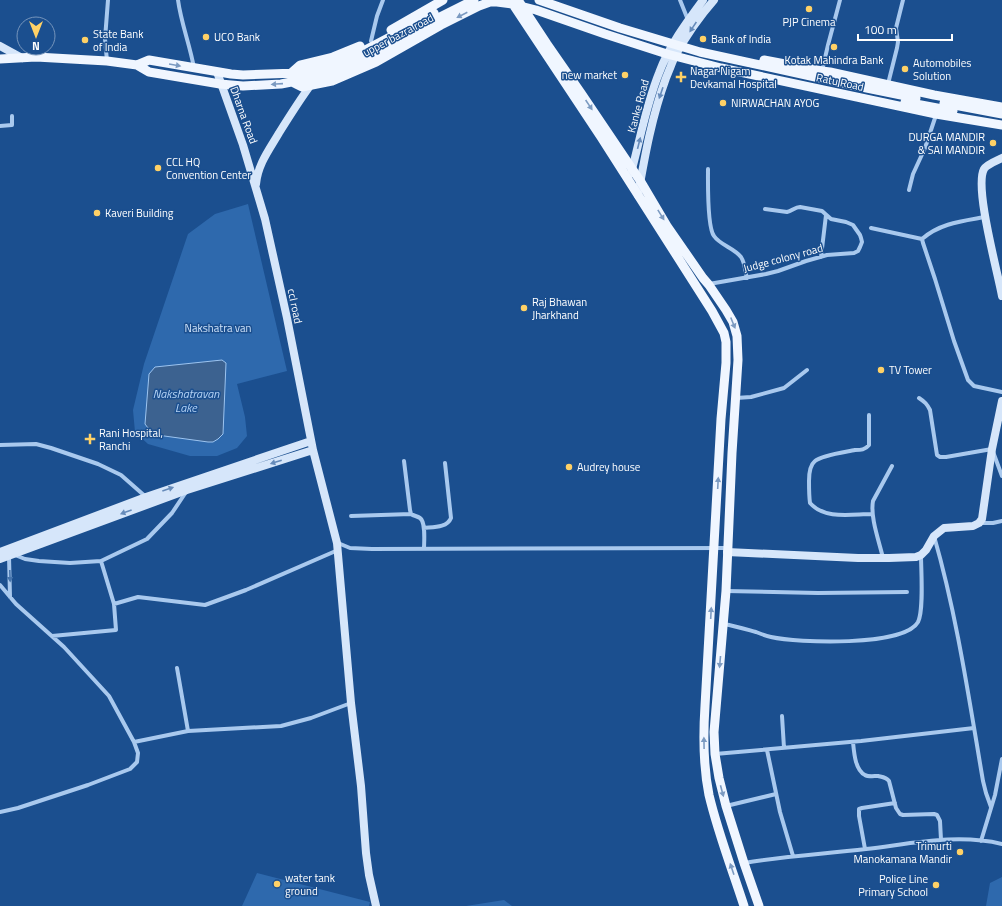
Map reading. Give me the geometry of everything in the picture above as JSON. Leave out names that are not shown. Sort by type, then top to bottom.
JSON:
[{"type":"main road","name":"upper bazra road","points":[[442,0],[371,41],[333,57],[300,64],[291,78],[302,87],[332,80],[376,62],[441,25],[484,4],[497,2],[516,2],[671,55]]},
{"type":"main road","points":[[0,59],[56,58],[107,61],[137,65],[149,72],[220,84],[243,86],[291,78],[323,76],[334,72],[460,0]]},
{"type":"main road","points":[[353,60],[388,46],[474,0]]},
{"type":"main road","points":[[538,0],[620,28],[700,52],[978,110],[1002,108]]},
{"type":"main road","points":[[556,0],[612,20],[679,41]]},
{"type":"main road","points":[[516,2],[622,36],[698,58],[846,90],[984,117],[1001,123]]},
{"type":"main road","points":[[516,2],[632,170],[703,278],[709,284],[726,310],[737,336],[738,360],[726,591],[714,732],[715,754],[726,806],[759,906]]},
{"type":"main road","points":[[516,2],[558,72],[712,311],[724,334],[726,342],[726,363],[705,706],[704,757],[709,794],[719,831],[744,906]]},
{"type":"main road","name":"Ratu Road","points":[[679,41],[758,59],[822,72],[830,72],[934,95],[1002,108]]},
{"type":"main road","name":"Ratu Road","points":[[671,55],[721,68],[936,114],[1001,123]]},
{"type":"main road","points":[[137,65],[149,60],[231,74],[291,78]]},
{"type":"street","points":[[107,61],[105,39],[108,0]]},
{"type":"street","points":[[178,0],[181,20],[194,68]]},
{"type":"street","points":[[371,41],[377,16],[383,0]]},
{"type":"street","points":[[680,0],[688,20]]},
{"type":"street","points":[[679,41],[688,20],[703,0]]},
{"type":"street","points":[[679,41],[714,0]]},
{"type":"street","points":[[822,72],[840,0]]},
{"type":"street","points":[[888,84],[897,48],[898,42],[896,28],[903,0]]},
{"type":"street","name":"Kanke Road","points":[[629,181],[659,73],[679,41]]},
{"type":"street","points":[[0,46],[22,58]]},
{"type":"street","name":"Kanke Road","points":[[638,195],[655,114],[671,55]]},
{"type":"street","name":"Dharna Road","points":[[217,72],[220,84],[244,145],[256,189]]},
{"type":"street","name":"ccl road","points":[[310,86],[297,103],[263,159],[257,175],[256,189],[265,219],[287,318],[313,450],[338,546],[351,703],[361,786],[366,854],[376,906]]},
{"type":"street","points":[[1001,123],[1002,108]]},
{"type":"street","points":[[908,190],[913,174],[925,148],[936,114]]},
{"type":"street","points":[[0,126],[12,125],[12,116]]},
{"type":"street","points":[[1002,158],[987,166],[983,170],[981,190],[985,217],[1002,296]]},
{"type":"street","points":[[708,168],[709,219],[712,233],[717,239],[740,256],[747,278]]},
{"type":"street","name":"Judge colony road","points":[[709,284],[778,271],[827,255],[854,253],[858,251],[862,242],[860,235],[850,223],[831,219],[822,211],[817,209],[797,207],[787,212],[765,209]]},
{"type":"street","points":[[821,257],[826,215]]},
{"type":"street","points":[[922,239],[931,232],[940,228],[955,223],[985,217]]},
{"type":"street","points":[[871,228],[922,239]]},
{"type":"street","points":[[922,239],[924,250],[968,380],[974,386],[1002,392]]},
{"type":"street","points":[[735,398],[751,397],[784,388],[807,370]]},
{"type":"street","points":[[919,398],[928,405],[930,410],[937,455],[940,457],[946,457],[992,449]]},
{"type":"street","points":[[979,523],[982,518],[992,449],[1002,403]]},
{"type":"street","points":[[870,415],[869,445],[867,448],[841,452],[815,460],[809,476],[809,491],[810,504],[825,513],[846,515],[872,514]]},
{"type":"street","points":[[0,552],[311,441]]},
{"type":"street","points":[[0,445],[36,444],[98,464],[121,475],[146,500]]},
{"type":"street","points":[[992,449],[1002,476]]},
{"type":"street","points":[[0,559],[146,500],[187,490],[313,450]]},
{"type":"street","points":[[404,462],[411,514]]},
{"type":"street","points":[[424,528],[445,525],[449,523],[451,518],[445,463]]},
{"type":"street","points":[[883,558],[872,514],[873,501],[892,466]]},
{"type":"street","points":[[11,555],[39,561],[70,563],[101,561],[147,539],[172,513],[187,490]]},
{"type":"street","points":[[351,516],[411,514],[420,518],[424,528],[424,549]]},
{"type":"street","points":[[114,604],[138,597],[205,605],[246,590],[338,546],[350,548],[424,549],[714,549],[825,557],[916,557],[926,550],[934,536],[944,528],[973,526],[979,523],[993,523],[1002,521]]},
{"type":"street","points":[[934,536],[948,588],[986,793],[991,807]]},
{"type":"street","points":[[10,598],[11,555]]},
{"type":"street","points":[[723,624],[739,627],[769,637],[817,641],[884,638],[905,632],[918,623],[921,612],[920,555]]},
{"type":"street","points":[[52,636],[116,630],[114,604],[101,561]]},
{"type":"street","points":[[0,585],[16,604],[64,647],[109,696],[134,742],[138,753],[137,762],[130,769],[88,785],[18,808],[0,812]]},
{"type":"street","points":[[726,591],[818,593],[907,592]]},
{"type":"street","points":[[177,668],[188,731]]},
{"type":"street","points":[[134,742],[188,731],[281,726],[310,718],[351,703]]},
{"type":"street","points":[[782,716],[784,748]]},
{"type":"street","points":[[715,754],[853,742],[974,728]]},
{"type":"street","points":[[853,742],[855,759],[861,772],[865,775],[887,778],[900,814],[937,815],[940,821],[941,840]]},
{"type":"street","points":[[767,750],[780,812],[793,856]]},
{"type":"street","points":[[981,841],[995,795],[1002,759]]},
{"type":"street","points":[[726,806],[776,794]]},
{"type":"street","points":[[865,849],[859,809],[895,803]]},
{"type":"street","points":[[744,863],[764,859],[941,840],[970,840],[1002,844]]},
{"type":"green space","name":"Nakshatra van","points":[[248,204],[287,371],[237,384],[245,417],[247,436],[237,448],[217,456],[190,456],[148,444],[135,432],[133,410],[144,364],[188,234],[215,214]]},
{"type":"green space","name":"water tank ground","points":[[257,873],[370,902],[369,906],[242,906]]},
{"type":"green space","points":[[1002,877],[1002,906],[986,906],[990,883]]},
{"type":"green space","points":[[504,900],[512,906],[466,906]]},
{"type":"water","name":"Nakshatravan Lake","points":[[222,360],[226,363],[223,434],[218,439],[213,442],[208,442],[157,435],[148,428],[145,424],[149,374],[155,367]]},
{"type":"place","name":"PJP Cinema","points":[[809,9]]},
{"type":"place","name":"UCO Bank","points":[[206,37]]},
{"type":"place","name":"Bank of India","points":[[703,39]]},
{"type":"place","name":"State Bank of India","points":[[85,40]]},
{"type":"place","name":"Kotak Mahindra Bank","points":[[834,47]]},
{"type":"place","name":"Automobiles Solution","points":[[905,69]]},
{"type":"place","name":"new market","points":[[625,75]]},
{"type":"place","name":"Nagar Nigam Devkamal Hospital","points":[[681,77]]},
{"type":"place","name":"NIRWACHAN AYOG","points":[[723,103]]},
{"type":"place","name":"DURGA MANDIR & SAI MANDIR","points":[[993,143]]},
{"type":"place","name":"CCL HQ Convention Center","points":[[158,168]]},
{"type":"place","name":"Kaveri Building","points":[[97,213]]},
{"type":"place","name":"Raj Bhawan Jharkhand","points":[[524,308]]},
{"type":"place","name":"TV Tower","points":[[881,370]]},
{"type":"place","name":"Rani Hospital, Ranchi","points":[[90,439]]},
{"type":"place","name":"Audrey house","points":[[569,467]]},
{"type":"place","name":"Trimurti Manokamana Mandir","points":[[960,852]]},
{"type":"place","name":"water tank ground","points":[[277,884]]},
{"type":"place","name":"Police Line Primary School","points":[[936,885]]}]
